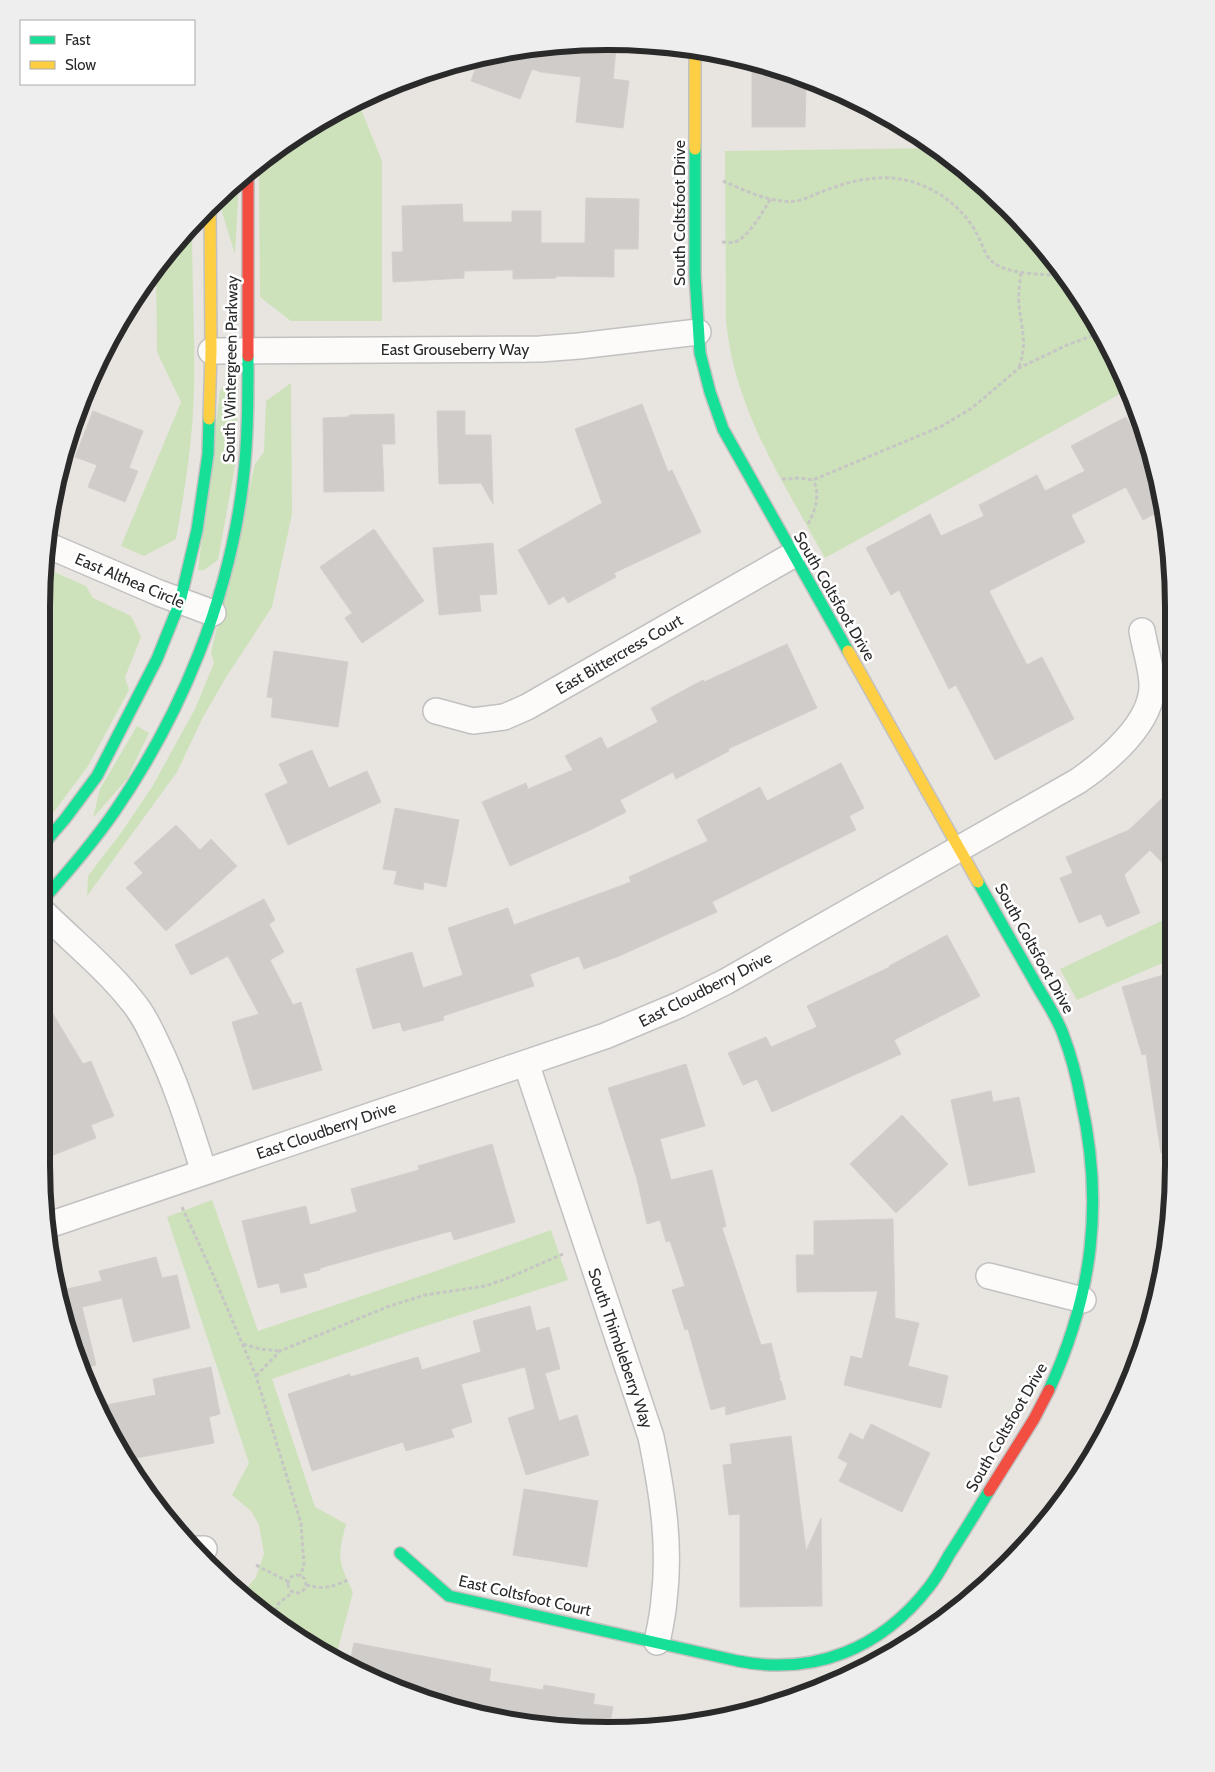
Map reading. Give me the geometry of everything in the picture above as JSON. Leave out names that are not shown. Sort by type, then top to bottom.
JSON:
[{"type":"street","name":"South Coltsfoot Drive","points":[[657,1642],[738,1661],[768,1666],[794,1665],[816,1661],[856,1649],[893,1626],[930,1586],[1050,1390],[1063,1361],[1083,1300],[1094,1232],[1095,1183],[1092,1151],[1079,1081],[1063,1032],[793,555],[724,429],[704,374],[698,332],[695,275],[695,58]]},
{"type":"street","name":"South Wintergreen Parkway","points":[[50,893],[91,844],[141,772],[163,733],[198,658],[213,613],[232,543],[242,491],[249,406],[248,181]]},
{"type":"street","name":"South Wintergreen Parkway","points":[[50,836],[97,776],[157,659],[180,602],[197,530],[208,454],[211,351],[210,216]]},
{"type":"street","name":"East Grouseberry Way","points":[[211,351],[540,349],[698,332]]},
{"type":"street","name":"East Althea Circle","points":[[54,548],[180,602],[213,613]]},
{"type":"street","name":"East Bittercress Court","points":[[436,711],[473,722],[504,716],[527,707],[793,555]]},
{"type":"street","name":"East Cloudberry Drive","points":[[53,1223],[605,1036],[679,1005],[725,982],[1078,781],[1099,767],[1116,752],[1142,717],[1150,700],[1152,684],[1142,631]]},
{"type":"street","points":[[50,919],[132,1000],[143,1017],[166,1063],[178,1093],[204,1172]]},
{"type":"street","name":"South Thimbleberry Way","points":[[526,1062],[651,1437],[663,1500],[667,1538],[665,1600],[657,1642]]},
{"type":"street","points":[[989,1276],[1083,1300]]},
{"type":"street","name":"East Coltsfoot Court","points":[[400,1553],[449,1596],[657,1642]]},
{"type":"path","points":[[719,180],[771,198],[797,201],[840,185],[864,179],[894,178],[918,184],[944,197],[958,210],[972,226],[992,262],[1004,268],[1021,272],[1055,275]]},
{"type":"path","points":[[721,242],[735,242],[742,238],[765,209],[771,198]]},
{"type":"path","points":[[1019,368],[1024,354],[1019,301],[1021,272]]},
{"type":"path","points":[[776,480],[800,478],[813,480],[953,420],[972,408],[1019,368],[1067,345],[1094,335]]},
{"type":"path","points":[[806,530],[815,508],[818,494],[813,480]]},
{"type":"path","points":[[181,1206],[256,1376],[301,1523],[304,1566],[300,1576]]},
{"type":"path","points":[[256,1376],[280,1351],[409,1299],[485,1286],[563,1254]]},
{"type":"path","points":[[243,1344],[260,1349],[280,1351]]},
{"type":"path","points":[[256,1565],[289,1582]]},
{"type":"path","points":[[293,1592],[289,1587],[292,1577],[300,1576],[304,1579],[306,1585]]},
{"type":"path","points":[[306,1585],[320,1589],[350,1580]]},
{"type":"path","points":[[275,1612],[279,1603],[293,1592],[301,1592],[306,1585]]},
{"type":"green space","points":[[360,107],[382,161],[382,321],[291,321],[260,297],[259,172],[298,144]]},
{"type":"green space","points":[[923,148],[947,165],[1002,213],[1050,268],[1090,329],[1108,361],[1122,393],[825,558],[763,444],[739,384],[731,353],[726,320],[725,151]]},
{"type":"green space","points":[[239,189],[235,254],[222,205]]},
{"type":"green space","points":[[192,235],[194,388],[192,426],[185,483],[176,539],[144,556],[121,546],[181,402],[157,352],[156,281]]},
{"type":"green space","points":[[238,379],[236,460],[218,560],[204,570],[198,570],[220,390],[225,385]]},
{"type":"green space","points":[[291,383],[292,514],[272,607],[225,679],[203,717],[177,772],[87,896],[88,876],[121,833],[152,787],[195,709],[214,663],[211,653],[255,464],[264,452],[266,401]]},
{"type":"green space","points":[[51,571],[86,586],[93,598],[131,616],[141,637],[125,677],[129,690],[88,766],[50,817]]},
{"type":"green space","points":[[137,726],[149,733],[127,779],[93,818],[100,789]]},
{"type":"green space","points":[[1165,919],[1165,962],[1077,1000],[1060,969]]},
{"type":"green space","points":[[212,1200],[258,1331],[551,1230],[568,1280],[407,1332],[272,1379],[315,1507],[346,1524],[340,1552],[344,1573],[353,1592],[337,1652],[298,1628],[246,1589],[256,1577],[264,1554],[259,1525],[251,1511],[232,1495],[249,1463],[167,1217]]},
{"type":"building","points":[[616,50],[613,79],[629,81],[623,128],[576,122],[581,77],[541,72],[532,69],[520,99],[471,81],[477,66],[499,61],[571,51]]},
{"type":"building","points":[[752,69],[806,87],[805,127],[752,127]]},
{"type":"building","points":[[586,198],[639,199],[638,249],[614,249],[614,277],[556,276],[556,278],[513,279],[513,270],[464,271],[464,278],[393,282],[392,252],[403,252],[402,206],[462,204],[463,222],[512,222],[512,211],[541,211],[541,243],[585,243]]},
{"type":"building","points":[[642,404],[668,472],[672,470],[701,532],[614,573],[616,577],[568,603],[564,596],[549,605],[518,550],[602,503],[575,429]]},
{"type":"building","points":[[93,411],[143,431],[129,468],[138,471],[125,502],[88,487],[97,465],[75,457]]},
{"type":"building","points":[[437,411],[465,411],[465,435],[491,435],[493,504],[481,483],[439,484]]},
{"type":"building","points":[[394,414],[395,444],[382,444],[384,491],[324,492],[323,418],[349,417],[349,415]]},
{"type":"building","points":[[1126,417],[1140,443],[1146,463],[1156,513],[1143,520],[1126,487],[1071,515],[1085,542],[989,591],[1027,665],[1042,657],[1074,719],[995,760],[956,685],[949,689],[899,590],[891,595],[866,548],[930,514],[941,536],[984,516],[979,505],[1037,475],[1045,491],[1085,471],[1071,446]]},
{"type":"building","points":[[374,529],[424,601],[362,643],[345,618],[352,613],[320,567]]},
{"type":"building","points":[[493,543],[497,594],[479,595],[481,611],[439,615],[433,548]]},
{"type":"building","points":[[787,644],[817,708],[728,749],[729,751],[676,779],[673,772],[620,800],[626,812],[510,866],[482,802],[526,783],[528,789],[573,770],[565,756],[601,737],[607,749],[658,722],[651,708],[703,680],[704,682]]},
{"type":"building","points":[[274,651],[348,662],[338,727],[271,717],[273,698],[267,697]]},
{"type":"building","points":[[312,750],[329,788],[367,771],[381,802],[288,845],[265,794],[288,783],[279,764]]},
{"type":"building","points":[[841,763],[864,808],[849,816],[856,830],[712,902],[717,912],[619,956],[584,969],[579,956],[530,974],[534,986],[443,1016],[444,1020],[403,1031],[400,1022],[373,1029],[356,969],[412,952],[423,988],[463,975],[448,928],[508,908],[514,925],[631,882],[629,877],[708,841],[697,820],[760,787],[767,801]]},
{"type":"building","points":[[1165,796],[1165,866],[1150,850],[1124,875],[1140,913],[1107,927],[1101,914],[1079,923],[1060,878],[1073,873],[1066,857],[1129,830]]},
{"type":"building","points":[[395,808],[459,820],[446,887],[424,882],[423,890],[394,884],[397,871],[383,869]]},
{"type":"building","points":[[176,825],[200,850],[211,839],[237,866],[166,931],[126,888],[143,873],[134,863]]},
{"type":"building","points":[[264,899],[275,920],[269,924],[284,952],[270,960],[293,1005],[301,1002],[322,1070],[253,1090],[232,1022],[259,1014],[228,956],[191,975],[175,945]]},
{"type":"building","points":[[947,935],[980,996],[894,1040],[901,1054],[772,1112],[757,1079],[743,1085],[728,1053],[766,1037],[771,1047],[817,1027],[807,1006],[890,967]]},
{"type":"building","points":[[1165,975],[1165,1153],[1161,1153],[1146,1054],[1142,1055],[1122,987]]},
{"type":"building","points":[[50,1009],[83,1064],[91,1061],[114,1116],[91,1125],[96,1138],[51,1156]]},
{"type":"building","points":[[686,1064],[705,1126],[660,1139],[671,1180],[712,1170],[726,1226],[722,1228],[761,1345],[771,1343],[780,1377],[779,1380],[781,1381],[786,1399],[726,1415],[725,1406],[711,1410],[688,1329],[685,1330],[672,1290],[685,1286],[670,1241],[666,1242],[660,1220],[647,1224],[637,1179],[608,1088]]},
{"type":"building","points":[[991,1091],[993,1102],[1019,1097],[1035,1172],[969,1186],[951,1100]]},
{"type":"building","points":[[902,1115],[948,1164],[896,1213],[850,1164]]},
{"type":"building","points":[[492,1144],[515,1222],[454,1240],[451,1231],[320,1268],[320,1270],[303,1274],[307,1287],[281,1293],[279,1283],[258,1288],[242,1221],[306,1206],[310,1225],[357,1212],[351,1189],[419,1170],[418,1166]]},
{"type":"building","points":[[893,1219],[895,1318],[919,1323],[908,1366],[948,1376],[941,1408],[844,1385],[851,1356],[862,1359],[878,1291],[797,1292],[796,1255],[814,1255],[814,1221]]},
{"type":"building","points":[[156,1257],[162,1278],[177,1275],[190,1328],[133,1342],[122,1298],[82,1307],[96,1365],[88,1367],[69,1309],[65,1289],[102,1281],[99,1271]]},
{"type":"building","points":[[530,1306],[536,1331],[549,1327],[560,1369],[545,1373],[559,1421],[577,1415],[589,1455],[526,1475],[508,1418],[535,1409],[525,1367],[461,1384],[472,1422],[451,1429],[454,1437],[406,1451],[403,1442],[312,1471],[288,1394],[350,1374],[350,1377],[418,1357],[422,1370],[481,1352],[473,1321]]},
{"type":"building","points":[[211,1367],[220,1414],[209,1417],[214,1443],[134,1458],[104,1405],[156,1395],[153,1379]]},
{"type":"building","points":[[871,1424],[930,1453],[902,1512],[839,1481],[848,1463],[838,1458],[850,1433],[863,1440]]},
{"type":"building","points":[[791,1436],[806,1551],[821,1518],[822,1606],[740,1607],[740,1514],[729,1515],[723,1465],[732,1464],[730,1444]]},
{"type":"building","points":[[524,1489],[598,1501],[587,1567],[513,1555]]},
{"type":"building","points":[[354,1643],[491,1669],[489,1681],[543,1690],[544,1685],[595,1694],[593,1704],[613,1707],[610,1722],[571,1721],[535,1717],[463,1703],[454,1700],[454,1697],[428,1692],[394,1680],[351,1659]]},
{"type":"traffic: fast","points":[[695,149],[695,275],[700,353],[710,392],[723,429],[848,651]]},
{"type":"traffic: fast","points":[[50,892],[98,835],[139,774],[161,735],[199,654],[227,569],[236,525],[246,450],[248,356]]},
{"type":"traffic: fast","points":[[50,836],[97,776],[157,659],[180,602],[197,530],[208,454],[209,419]]},
{"type":"traffic: fast","points":[[978,882],[1060,1028],[1076,1075],[1088,1138],[1093,1212],[1085,1283],[1076,1319],[1049,1390]]},
{"type":"traffic: fast","points":[[400,1553],[449,1596],[738,1661],[766,1665],[793,1664],[819,1661],[844,1653],[868,1642],[890,1627],[910,1609],[932,1583],[989,1491]]},
{"type":"traffic: slow","points":[[695,58],[695,149]]},
{"type":"traffic: slow","points":[[209,419],[211,351],[210,216]]},
{"type":"traffic: slow","points":[[848,651],[978,882]]},
{"type":"traffic: jam","points":[[248,181],[248,356]]},
{"type":"traffic: jam","points":[[989,1491],[1034,1419],[1049,1390]]}]
